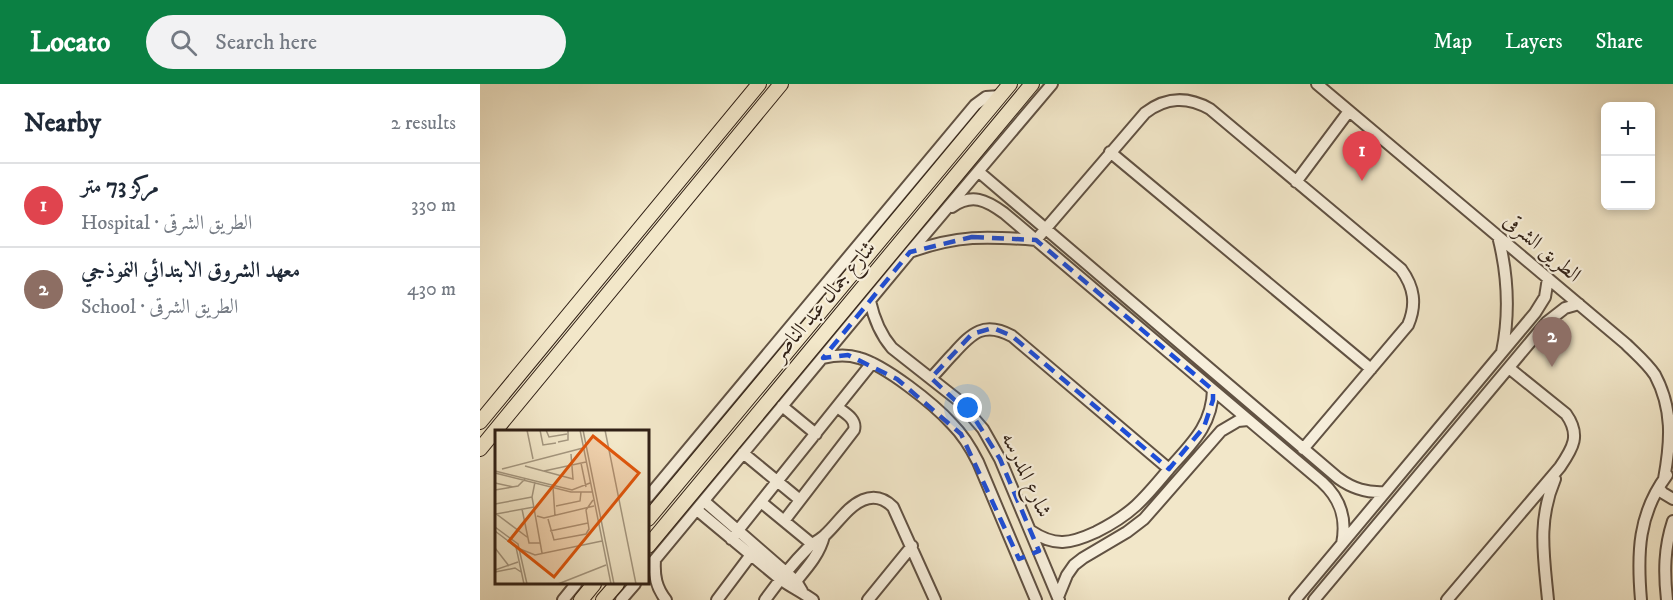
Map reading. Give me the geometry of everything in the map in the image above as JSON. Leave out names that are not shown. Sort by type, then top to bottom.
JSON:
[{"type":"main road","points":[[480,422],[759,84]]},
{"type":"main road","points":[[496,430],[781,84]]},
{"type":"main road","name":"شارع جمال عبد الناصر","points":[[650,516],[711,433],[846,270],[1010,84]]},
{"type":"main road","name":"شارع جمال عبد الناصر","points":[[650,544],[1032,84]]},
{"type":"main road","points":[[480,449],[495,431]]},
{"type":"main road","points":[[581,600],[593,585]]},
{"type":"main road","points":[[603,600],[616,585]]},
{"type":"street","points":[[666,600],[658,590],[651,564],[1052,84]]},
{"type":"street","name":"الطريق الشرقى","points":[[1317,84],[1626,344],[1654,374],[1662,386],[1671,413],[1672,428],[1662,484]]},
{"type":"street","points":[[1036,240],[1137,121],[1155,106],[1177,99],[1189,100],[1210,109],[1401,269],[1413,291],[1412,316],[1402,332],[1304,449]]},
{"type":"street","points":[[1296,182],[1349,111]]},
{"type":"street","points":[[1110,152],[1371,369]]},
{"type":"street","points":[[979,172],[1330,472],[1355,489],[1365,492],[1385,492]]},
{"type":"street","points":[[944,213],[966,199],[986,201],[1004,213],[1330,489],[1342,510],[1344,521],[1342,544]]},
{"type":"street","points":[[1498,236],[1504,263],[1507,296],[1507,317],[1502,353]]},
{"type":"street","points":[[910,252],[972,237],[1036,240]]},
{"type":"street","points":[[1295,600],[1541,305],[1545,297],[1548,278]]},
{"type":"street","name":"شارع المدرسه","points":[[870,301],[875,320],[884,338],[902,357],[967,409],[983,429],[1000,459],[1059,598]]},
{"type":"street","points":[[1314,600],[1552,316],[1565,308],[1579,304]]},
{"type":"street","points":[[911,389],[972,334],[993,328],[1002,330],[1169,469]]},
{"type":"street","name":"شارع المدرسه","points":[[823,358],[835,355],[848,356],[872,363],[911,389],[947,418],[961,434],[978,462],[1019,559],[1032,599]]},
{"type":"street","points":[[735,535],[872,363]]},
{"type":"street","points":[[1447,600],[1560,467],[1575,439],[1574,430],[1566,414],[1509,368]]},
{"type":"street","points":[[1030,531],[1040,537],[1062,543],[1084,537],[1125,515],[1141,501],[1204,427],[1211,409],[1213,390]]},
{"type":"street","points":[[783,406],[816,434]]},
{"type":"street","points":[[784,521],[854,430],[853,420],[837,407]]},
{"type":"street","points":[[1059,598],[1061,585],[1074,565],[1144,519],[1221,430],[1229,425],[1248,420]]},
{"type":"street","points":[[650,496],[711,433]]},
{"type":"street","points":[[744,453],[800,500]]},
{"type":"street","points":[[1548,600],[1543,518],[1549,492],[1560,467]]},
{"type":"street","points":[[1641,600],[1638,563],[1646,516],[1673,468]]},
{"type":"street","points":[[1322,482],[1329,477],[1330,472]]},
{"type":"street","points":[[1662,484],[1663,493],[1673,500]]},
{"type":"street","points":[[765,600],[812,544],[824,536],[848,510],[870,497],[887,501],[893,507],[936,600]]},
{"type":"street","points":[[761,502],[812,544]]},
{"type":"street","points":[[700,506],[813,600]]},
{"type":"street","points":[[1667,600],[1666,546],[1673,521]]},
{"type":"street","points":[[735,535],[750,556],[783,576]]},
{"type":"street","points":[[794,584],[821,548],[824,536]]},
{"type":"street","points":[[868,600],[912,546]]},
{"type":"street","points":[[1019,559],[1039,551]]},
{"type":"street","points":[[717,600],[750,556]]},
{"type":"street","points":[[563,600],[575,585]]},
{"type":"street","points":[[621,600],[634,585]]},
{"type":"highlighted area","points":[[972,237],[1036,240],[1213,390],[1213,400],[1204,427],[1169,469],[1012,336],[993,328],[972,334],[931,378],[975,419],[1000,459],[1039,551],[1019,559],[961,434],[897,379],[848,355],[823,358],[910,252]]},
{"type":"place","name":"مركز 73 متر","points":[[1362,181]]},
{"type":"place","name":"معهد الشروق الابتدائي النموذجي","points":[[1552,367]]}]
